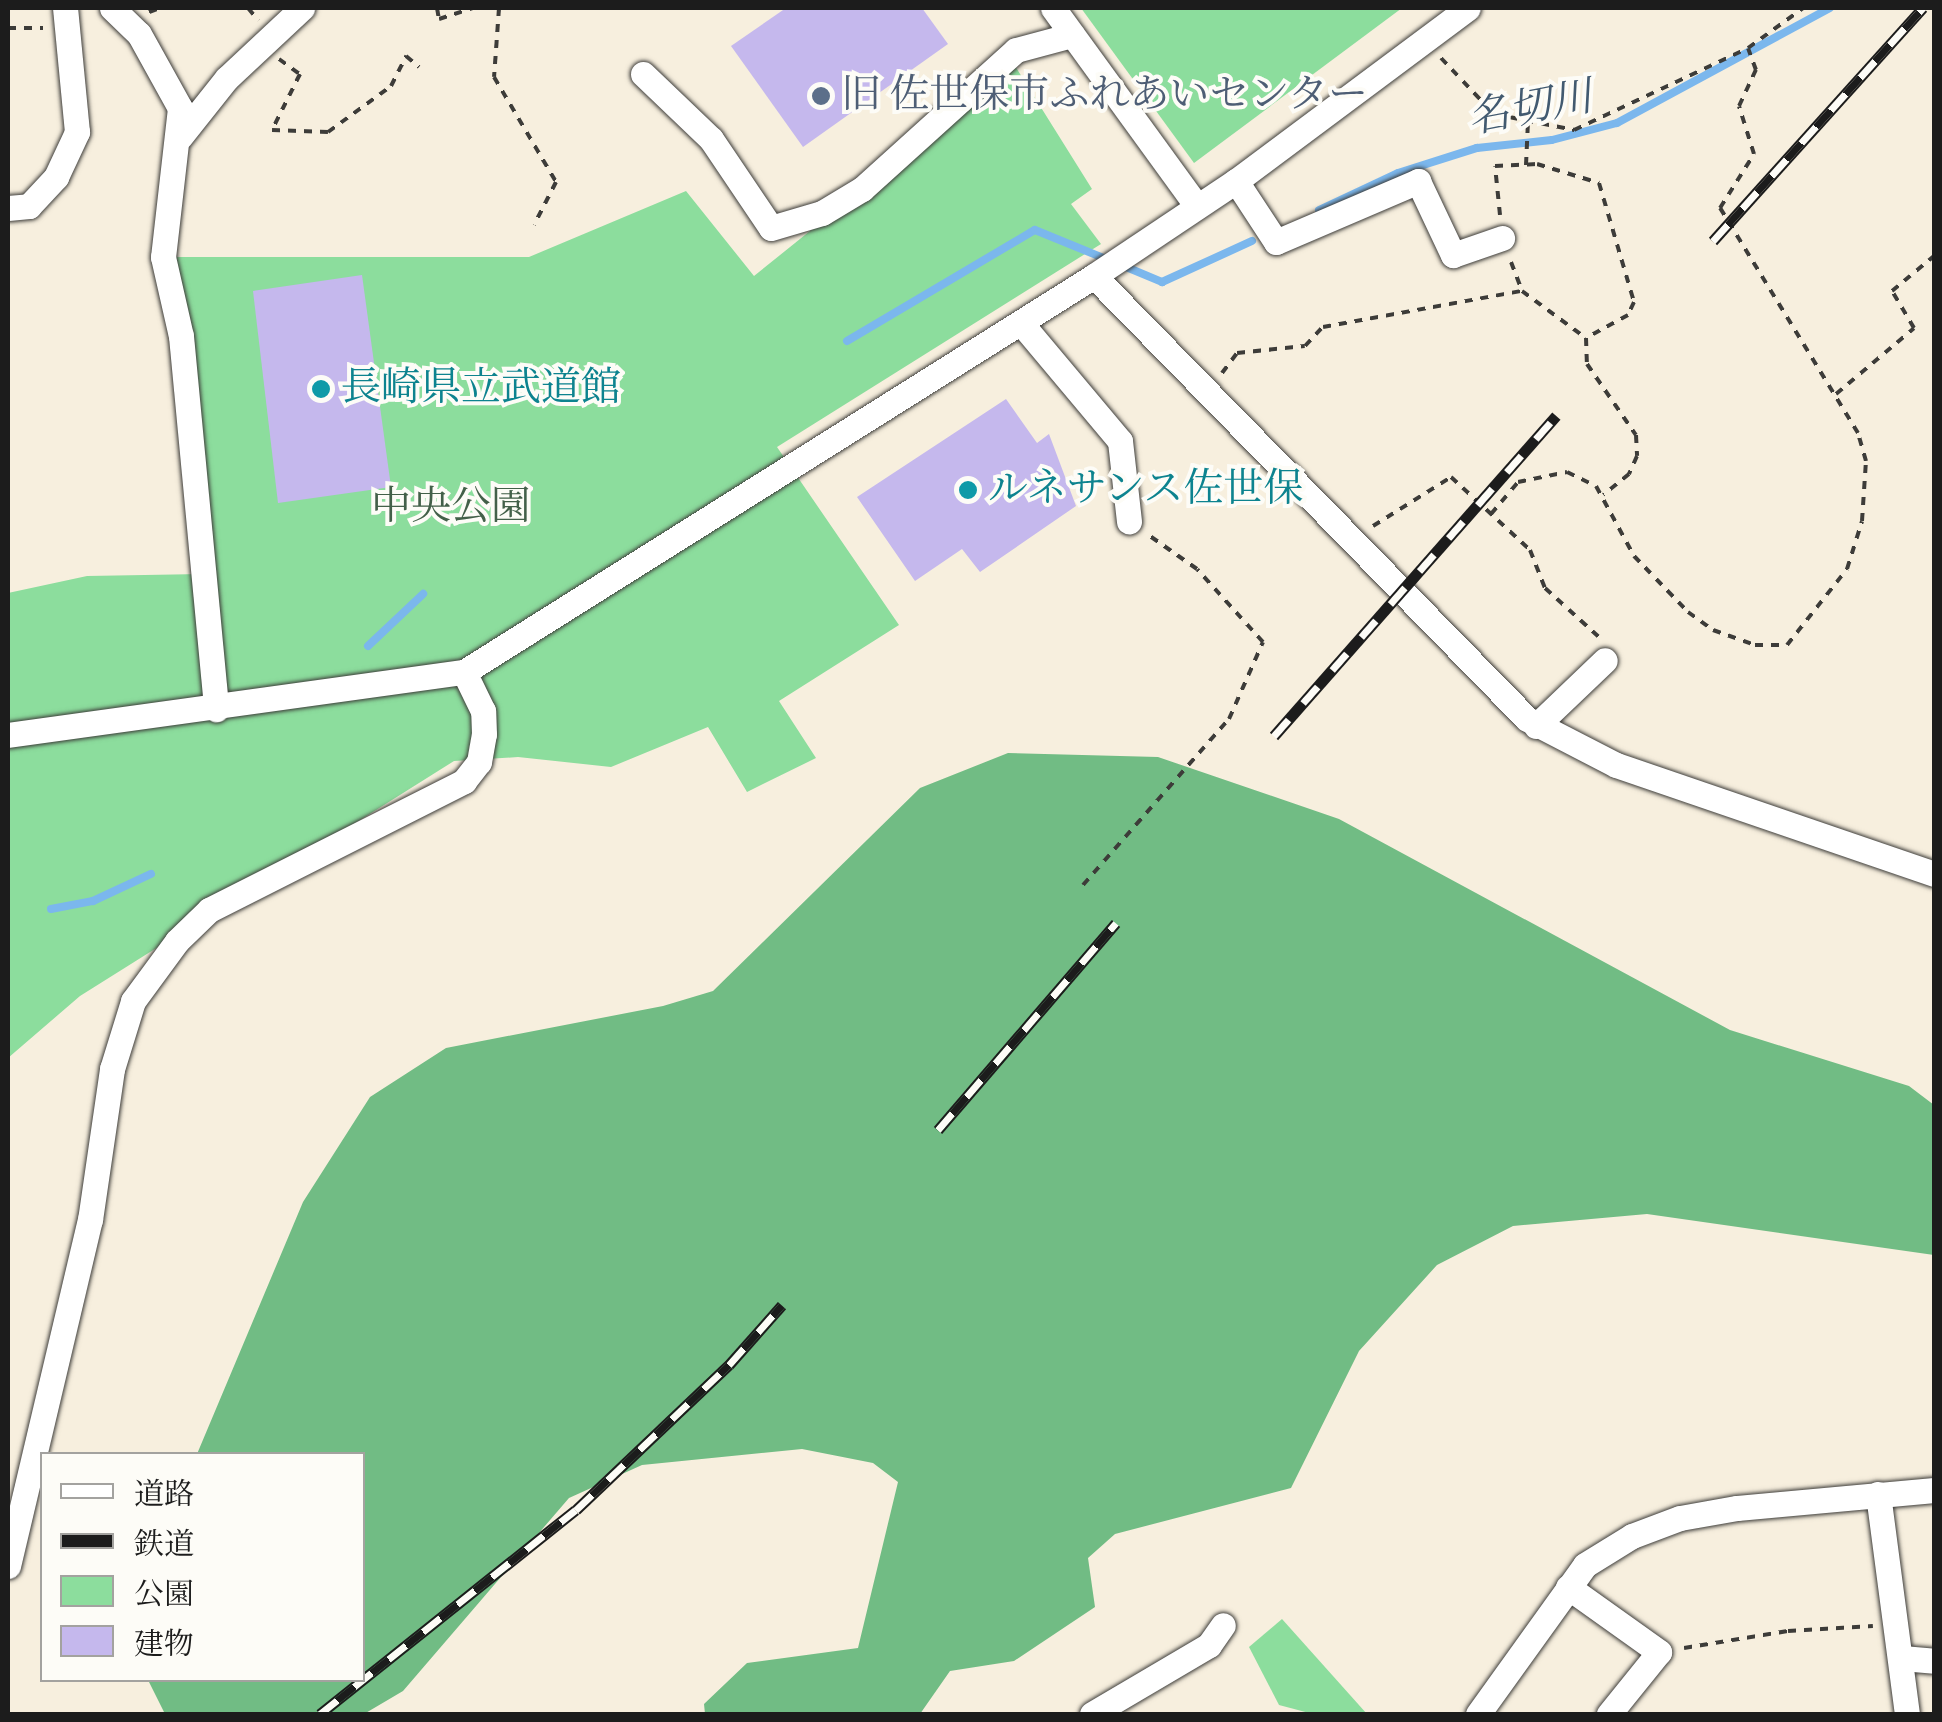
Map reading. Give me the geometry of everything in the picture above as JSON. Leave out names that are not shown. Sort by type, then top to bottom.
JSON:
[{"type":"street","points":[[8,208],[29,206],[56,177],[77,132],[64,8]]},
{"type":"street","points":[[112,8],[165,75],[180,108],[180,137],[163,256],[181,336],[216,710]]},
{"type":"street","points":[[180,137],[227,78],[302,8]]},
{"type":"street","points":[[1053,8],[1197,206]]},
{"type":"street","points":[[8,735],[216,710],[464,672],[1097,274],[1236,181],[1468,8]]},
{"type":"street","points":[[643,74],[712,139],[771,228],[822,213],[862,189],[1016,50],[1072,35]]},
{"type":"street","points":[[1236,181],[1276,242],[1418,181],[1453,255],[1502,238]]},
{"type":"street","points":[[1097,274],[1350,541],[1536,726],[1616,765],[1934,874]]},
{"type":"street","points":[[1021,323],[1120,441],[1129,521]]},
{"type":"street","points":[[1536,726],[1605,660]]},
{"type":"street","points":[[8,1566],[90,1220],[112,1069],[133,1001],[177,940],[210,910],[464,780],[478,762],[484,734],[483,711],[464,672]]},
{"type":"street","points":[[1478,1714],[1586,1565],[1632,1536],[1680,1518],[1934,1490]]},
{"type":"street","points":[[1878,1494],[1884,1579],[1898,1625],[1907,1714]]},
{"type":"street","points":[[1568,1587],[1659,1652],[1610,1714]]},
{"type":"street","points":[[1092,1714],[1209,1645],[1222,1625]]},
{"type":"street","points":[[1902,1658],[1934,1661]]},
{"type":"path","points":[[437,8],[439,19],[474,8]]},
{"type":"path","points":[[499,8],[494,77],[556,182],[534,225]]},
{"type":"path","points":[[1425,40],[1494,114],[1574,130],[1748,48],[1803,8]]},
{"type":"path","points":[[8,28],[44,28],[69,50]]},
{"type":"path","points":[[264,47],[300,74],[272,130],[328,132],[391,86],[406,56],[419,67]]},
{"type":"path","points":[[1491,514],[1518,482],[1567,472],[1596,486],[1634,556],[1688,612],[1713,630],[1755,645],[1787,646],[1847,570],[1862,521],[1866,461],[1834,396],[1720,208],[1754,154],[1738,106],[1756,70],[1748,48]]},
{"type":"path","points":[[1526,165],[1528,121]]},
{"type":"path","points":[[1526,165],[1600,183],[1634,302],[1628,315],[1586,338],[1522,291],[1502,238],[1494,166],[1526,165]]},
{"type":"path","points":[[1834,396],[1914,328],[1892,291],[1934,256]]},
{"type":"path","points":[[1219,382],[1237,353],[1305,346],[1323,327],[1522,291]]},
{"type":"path","points":[[1586,338],[1587,364],[1636,435],[1629,474],[1601,496]]},
{"type":"path","points":[[1350,541],[1451,477],[1530,550],[1546,588],[1605,642],[1605,660]]},
{"type":"path","points":[[1083,884],[1229,719],[1263,642],[1197,569],[1129,521]]},
{"type":"path","points":[[1659,1652],[1788,1631],[1898,1625]]},
{"type":"green space","points":[[1081,8],[1402,8],[1194,163]]},
{"type":"green space","name":"中央公園","points":[[1015,66],[1092,189],[1071,204],[1101,244],[777,447],[899,625],[779,701],[816,758],[747,792],[708,727],[611,767],[518,757],[454,761],[80,996],[8,1058],[8,593],[87,576],[202,574],[163,257],[529,257],[686,191],[754,276]]},
{"type":"green space","points":[[1008,753],[1158,757],[1339,819],[1730,1030],[1909,1086],[1934,1105],[1934,1255],[1647,1214],[1513,1226],[1437,1265],[1359,1351],[1291,1488],[1115,1534],[1088,1558],[1095,1607],[1014,1661],[950,1671],[920,1714],[705,1714],[704,1704],[747,1663],[858,1648],[898,1482],[873,1463],[802,1449],[642,1465],[569,1498],[403,1691],[364,1714],[165,1714],[149,1682],[365,1682],[365,1452],[198,1452],[303,1202],[370,1097],[446,1048],[663,1006],[713,991],[920,788]]},
{"type":"green space","points":[[1282,1619],[1367,1714],[1313,1714],[1279,1705],[1249,1647]]},
{"type":"building","name":"旧 佐世保市ふれあいセンター","points":[[786,8],[922,8],[948,44],[803,147],[731,46]]},
{"type":"building","name":"長崎県立武道館","points":[[362,275],[391,487],[278,503],[253,291]]},
{"type":"building","name":"ルネサンス佐世保","points":[[1006,399],[1037,443],[1049,434],[1076,506],[980,572],[962,549],[915,581],[857,497]]},
{"type":"waterway","name":"名切川","points":[[1319,210],[1398,173],[1477,148],[1552,140],[1617,123],[1830,8]]},
{"type":"waterway","name":"名切川","points":[[847,341],[1035,230],[1106,259]]},
{"type":"waterway","name":"名切川","points":[[1119,264],[1162,282],[1252,241]]},
{"type":"waterway","name":"名切川","points":[[368,646],[423,594]]},
{"type":"waterway","name":"名切川","points":[[51,909],[93,901],[151,874]]},
{"type":"railway","points":[[1713,241],[1923,8]]},
{"type":"railway","points":[[1274,736],[1556,416]]},
{"type":"railway","points":[[938,1130],[1116,923]]},
{"type":"railway","points":[[365,1678],[576,1510],[729,1365],[782,1305]]},
{"type":"railway","points":[[320,1714],[360,1682]]},
{"type":"place","name":"旧 佐世保市ふれあいセンター","points":[[821,96]]},
{"type":"place","name":"長崎県立武道館","points":[[321,389]]},
{"type":"place","name":"ルネサンス佐世保","points":[[968,490]]}]
